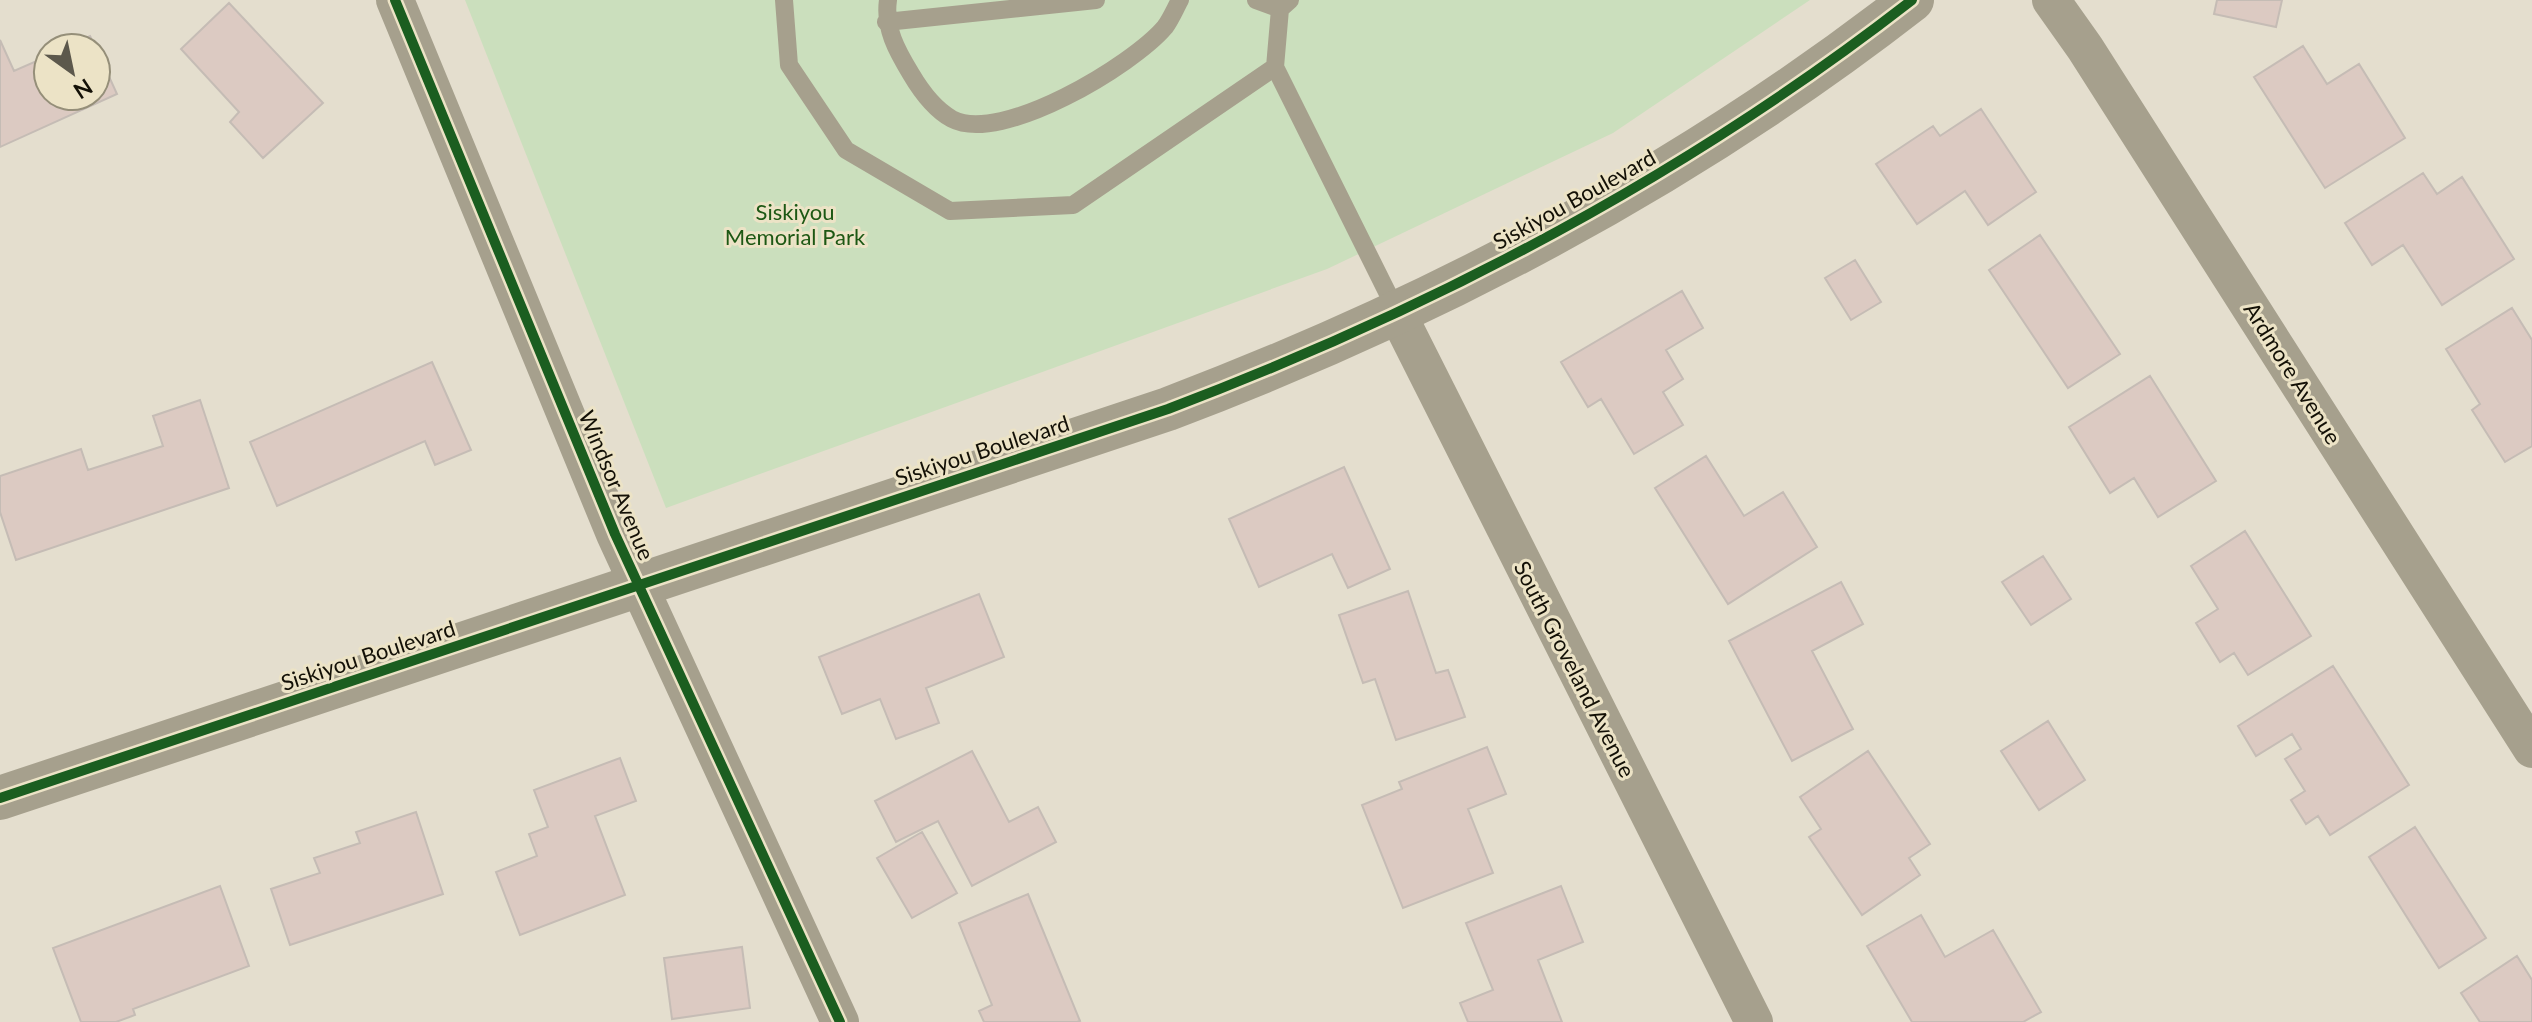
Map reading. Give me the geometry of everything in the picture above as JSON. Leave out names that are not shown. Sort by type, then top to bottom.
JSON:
[{"type":"street","name":"Windsor Avenue","points":[[395,0],[638,586],[840,1022]]},
{"type":"street","name":"Siskiyou Boulevard","points":[[0,798],[1168,409],[1276,368],[1398,315],[1584,219],[1799,85],[1912,0]]},
{"type":"street","name":"Ardmore Avenue","points":[[2051,0],[2085,48],[2532,749]]},
{"type":"street","name":"South Groveland Avenue","points":[[1398,315],[1754,1022]]},
{"type":"lane","points":[[784,0],[789,65],[846,150],[950,211],[1073,205],[1275,67]]},
{"type":"lane","points":[[888,0],[886,22],[923,95],[953,120],[980,125],[1050,105],[1089,84],[1157,34],[1180,0]]},
{"type":"lane","points":[[886,22],[1096,0]]},
{"type":"lane","points":[[1256,0],[1285,5],[1275,67],[1398,315]]},
{"type":"green space","name":"Siskiyou Memorial Park","points":[[465,0],[1810,0],[1613,133],[1327,269],[666,508]]},
{"type":"building","points":[[2217,0],[2282,0],[2276,27],[2214,14]]},
{"type":"building","points":[[229,3],[323,103],[263,158],[230,122],[239,112],[181,49]]},
{"type":"building","points":[[0,40],[14,71],[32,63],[32,112],[77,112],[0,147]]},
{"type":"building","points":[[2303,46],[2327,84],[2359,64],[2405,138],[2325,188],[2254,77]]},
{"type":"building","points":[[1981,109],[2036,192],[1988,225],[1965,191],[1917,224],[1876,164],[1933,126],[1940,136]]},
{"type":"building","points":[[2423,173],[2437,194],[2462,177],[2514,259],[2442,305],[2403,245],[2372,265],[2345,223]]},
{"type":"building","points":[[2040,235],[2120,354],[2068,388],[1989,270]]},
{"type":"building","points":[[1855,260],[1881,302],[1851,320],[1825,278]]},
{"type":"building","points":[[1682,291],[1703,328],[1666,350],[1683,379],[1663,392],[1683,425],[1634,454],[1601,399],[1588,407],[1561,362]]},
{"type":"building","points":[[2512,308],[2532,340],[2532,446],[2505,462],[2472,410],[2480,404],[2446,349]]},
{"type":"building","points":[[432,362],[471,450],[435,465],[425,441],[277,506],[250,442]]},
{"type":"building","points":[[2150,376],[2216,481],[2158,517],[2134,478],[2110,493],[2069,427]]},
{"type":"building","points":[[200,400],[229,488],[16,560],[0,512],[0,476],[81,449],[88,470],[163,446],[153,416]]},
{"type":"building","points":[[1706,456],[1744,516],[1783,492],[1817,547],[1728,604],[1655,488]]},
{"type":"building","points":[[1344,467],[1390,569],[1348,588],[1332,554],[1259,587],[1229,519]]},
{"type":"building","points":[[2245,531],[2311,636],[2248,675],[2234,653],[2220,662],[2196,623],[2218,609],[2191,566]]},
{"type":"building","points":[[2043,556],[2071,599],[2031,625],[2002,582]]},
{"type":"building","points":[[1841,582],[1863,624],[1812,651],[1853,729],[1792,761],[1729,641]]},
{"type":"building","points":[[1408,591],[1436,673],[1448,670],[1465,717],[1396,740],[1375,679],[1363,683],[1339,615]]},
{"type":"building","points":[[979,594],[1004,657],[926,688],[939,723],[896,739],[880,699],[842,714],[819,657]]},
{"type":"building","points":[[2333,666],[2409,785],[2330,835],[2318,816],[2306,824],[2291,800],[2305,791],[2285,759],[2301,749],[2292,734],[2256,756],[2238,726]]},
{"type":"building","points":[[2048,721],[2085,780],[2039,810],[2001,751]]},
{"type":"building","points":[[1487,747],[1506,794],[1468,809],[1493,873],[1403,908],[1362,805],[1402,789],[1399,782]]},
{"type":"building","points":[[972,751],[1009,822],[1038,807],[1056,842],[972,886],[938,821],[896,842],[875,801]]},
{"type":"building","points":[[1868,751],[1930,844],[1909,858],[1920,875],[1862,915],[1809,837],[1821,829],[1800,797]]},
{"type":"building","points":[[620,758],[636,801],[595,816],[625,895],[520,935],[496,872],[537,856],[529,834],[548,827],[534,790]]},
{"type":"building","points":[[416,812],[443,894],[290,945],[271,889],[320,873],[314,858],[360,843],[356,832]]},
{"type":"building","points":[[2415,827],[2486,938],[2439,968],[2369,857]]},
{"type":"building","points":[[922,832],[957,893],[912,918],[877,858]]},
{"type":"building","points":[[220,886],[249,966],[133,1009],[135,1015],[116,1022],[81,1022],[53,948]]},
{"type":"building","points":[[1561,886],[1583,942],[1538,960],[1562,1022],[1468,1022],[1460,1003],[1493,990],[1466,923]]},
{"type":"building","points":[[1028,894],[1080,1021],[984,1022],[979,1011],[992,1005],[959,923]]},
{"type":"building","points":[[1921,915],[1945,957],[1993,930],[2041,1012],[2023,1022],[1912,1022],[1867,946]]},
{"type":"building","points":[[742,947],[750,1008],[672,1019],[664,958]]},
{"type":"building","points":[[2517,956],[2532,980],[2532,1022],[2480,1022],[2461,993]]},
{"type":"cycle path","points":[[395,0],[615,534],[840,1022]]},
{"type":"cycle path","points":[[0,798],[1168,409],[1267,370],[1461,282],[1648,180],[1738,124],[1912,0]]}]
